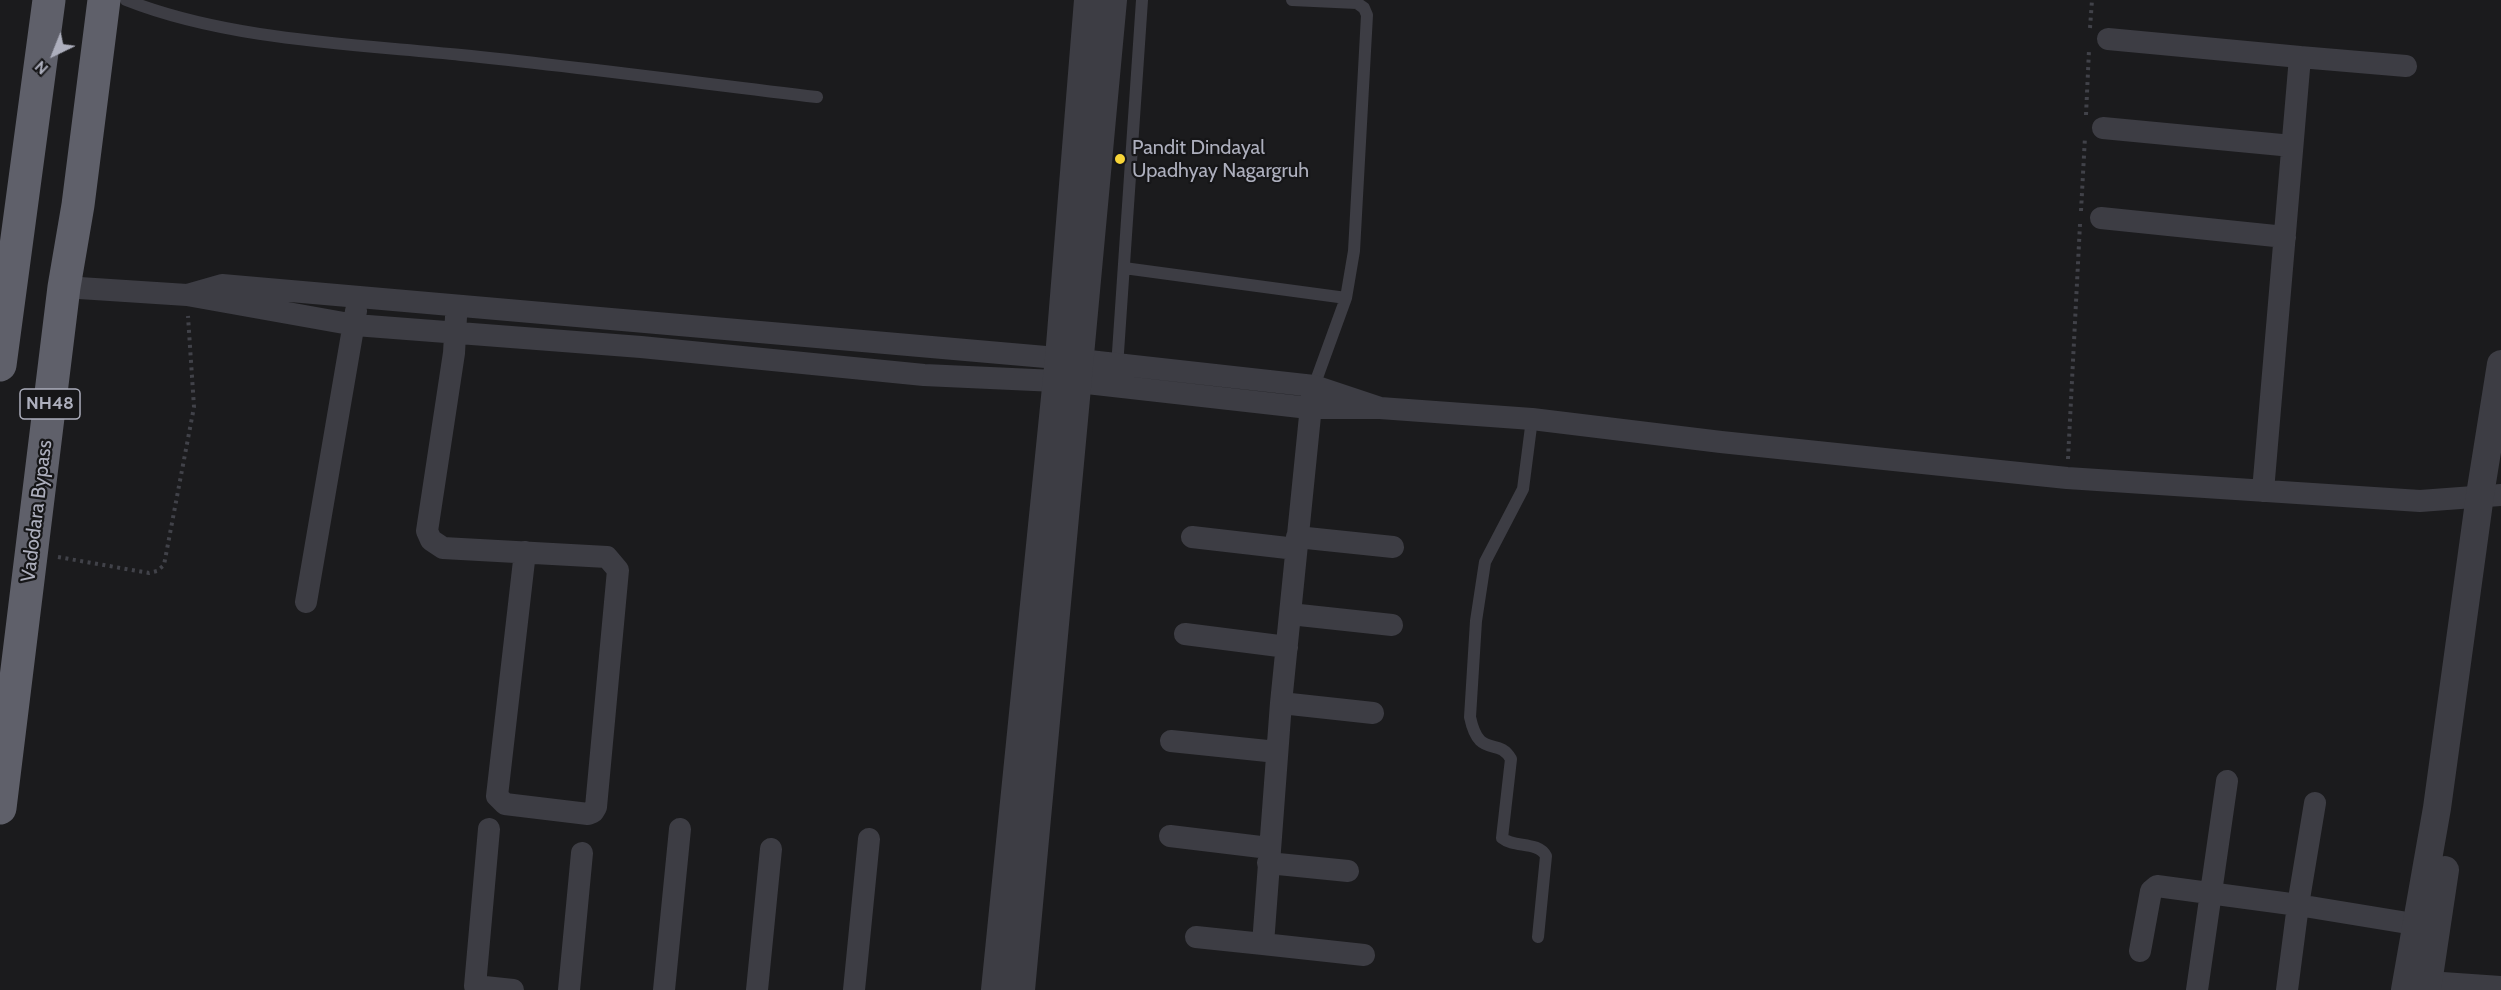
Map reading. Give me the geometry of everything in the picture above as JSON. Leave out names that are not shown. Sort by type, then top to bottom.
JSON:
[{"type":"highway","points":[[0,365],[9,217],[49,0]]},
{"type":"highway","name":"Vadodara Bypass","points":[[0,808],[64,287],[78,205],[104,0]]},
{"type":"street","points":[[1021,990],[1068,370],[1088,0]]},
{"type":"street","points":[[995,990],[1113,0]]},
{"type":"street","points":[[2096,41],[2406,66]]},
{"type":"street","points":[[2263,491],[2300,57]]},
{"type":"street","points":[[2091,126],[2292,147]]},
{"type":"street","points":[[2101,218],[2285,237]]},
{"type":"street","points":[[187,295],[222,285],[456,305],[1117,375],[1314,386],[1380,408]]},
{"type":"street","points":[[64,287],[187,295],[355,325],[806,362],[924,375],[1068,370]]},
{"type":"street","points":[[306,602],[355,325],[357,297]]},
{"type":"street","points":[[456,305],[456,332],[427,531],[430,540],[443,548],[525,552],[607,557],[618,570],[596,807],[588,814],[505,804],[497,796],[525,552]]},
{"type":"street","points":[[2501,364],[2496,493],[2426,926],[2420,987],[2501,987]]},
{"type":"street","points":[[1117,375],[1309,408],[1380,408],[1532,419],[1721,442],[2067,478],[2420,501],[2496,493]]},
{"type":"street","points":[[1263,944],[1281,703],[1309,408],[1314,386]]},
{"type":"street","points":[[1192,537],[1393,547]]},
{"type":"street","points":[[1290,614],[1392,625]]},
{"type":"street","points":[[1185,634],[1287,647]]},
{"type":"street","points":[[1281,703],[1373,712]]},
{"type":"street","points":[[1171,741],[1277,752]]},
{"type":"street","points":[[2197,990],[2227,781]]},
{"type":"street","points":[[2288,990],[2298,905],[2315,802]]},
{"type":"street","points":[[489,829],[475,986],[513,990]]},
{"type":"street","points":[[664,990],[680,829]]},
{"type":"street","points":[[1170,836],[1348,872]]},
{"type":"street","points":[[854,990],[868,839]]},
{"type":"street","points":[[757,990],[771,849]]},
{"type":"street","points":[[569,990],[582,853]]},
{"type":"street","points":[[2140,951],[2151,891],[2154,888],[2298,905],[2426,926]]},
{"type":"street","points":[[1196,937],[1365,956]]},
{"type":"lane","points":[[126,0],[188,20],[305,39],[480,57],[817,97]]},
{"type":"lane","points":[[1117,375],[1142,0]]},
{"type":"lane","points":[[1292,0],[1357,3],[1364,8],[1367,15],[1354,251],[1346,298],[1314,386]]},
{"type":"lane","points":[[1124,268],[1346,298]]},
{"type":"lane","points":[[1532,419],[1523,489],[1485,562],[1476,621],[1470,717],[1473,732],[1481,744],[1502,750],[1510,759],[1502,838],[1507,842],[1539,848],[1546,856],[1538,937]]},
{"type":"path","points":[[2067,478],[2096,41],[2092,0]]},
{"type":"path","points":[[33,553],[142,573],[157,571],[164,565],[194,407],[187,295]]},
{"type":"place","name":"Pandit Dindayal Upadhyay Nagargruh","points":[[1120,159]]}]
